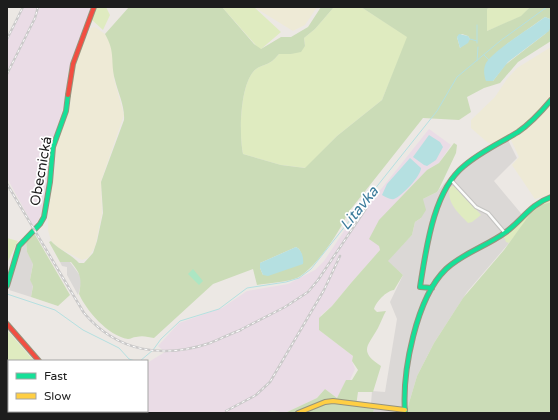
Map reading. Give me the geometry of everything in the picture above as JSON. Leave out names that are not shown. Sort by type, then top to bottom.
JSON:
[{"type":"street","name":"Obecnická","points":[[7,286],[19,246],[40,224],[44,216],[50,182],[53,147],[66,111],[72,64],[94,7]]},
{"type":"street","points":[[432,288],[420,287],[427,238],[443,196],[452,181],[463,166],[483,152],[519,131],[539,115],[551,100]]},
{"type":"street","points":[[452,181],[476,207],[488,213],[505,232]]},
{"type":"street","points":[[298,413],[333,401],[405,412],[406,373],[419,321],[432,288],[439,277],[453,264],[505,232],[532,205],[551,197]]},
{"type":"street","points":[[7,324],[38,360]]},
{"type":"shaded area","points":[[24,7],[91,7],[68,72],[66,98],[49,153],[47,184],[41,215],[34,227],[7,178],[7,41]]},
{"type":"shaded area","points":[[254,7],[317,7],[305,25],[293,31]]},
{"type":"shaded area","points":[[95,27],[105,34],[112,46],[114,79],[124,115],[101,181],[102,214],[95,247],[88,258],[82,260],[59,248],[51,241],[48,230],[48,215],[56,163],[55,150],[70,105],[74,69],[78,55],[91,28]]},
{"type":"shaded area","points":[[551,47],[551,96],[537,114],[506,137],[492,144],[487,142],[471,128],[471,120],[495,97],[507,79],[517,68]]},
{"type":"shaded area","points":[[551,102],[551,194],[535,199],[512,165],[519,157],[511,140]]},
{"type":"shaded area","points":[[429,129],[451,145],[439,163],[427,170],[420,179],[379,246],[380,250],[332,306],[321,315],[319,330],[353,356],[352,361],[355,369],[350,380],[346,381],[337,398],[325,389],[317,398],[285,413],[272,410],[266,413],[104,413],[148,412],[148,362],[165,352],[158,346],[179,323],[222,308],[247,291],[288,284],[315,270],[324,261],[348,225],[382,188]]},
{"type":"shaded area","points":[[507,138],[517,158],[494,181],[524,217],[504,237],[509,243],[467,292],[434,343],[417,376],[406,413],[373,413],[374,408],[371,404],[372,391],[385,392],[397,319],[390,302],[403,275],[387,261],[412,235],[415,222],[421,218],[423,199],[437,192],[459,166],[484,148]]},
{"type":"shaded area","points":[[26,241],[27,252],[33,263],[30,280],[33,285],[31,297],[9,290],[17,256]]},
{"type":"shaded area","points":[[60,262],[70,262],[81,277],[82,281],[78,295],[67,275],[67,267],[62,266]]},
{"type":"shaded area","points":[[7,390],[8,412],[40,413],[7,413]]},
{"type":"green space","points":[[97,7],[106,7],[110,15],[103,30],[91,19]]},
{"type":"green space","points":[[129,7],[222,7],[254,44],[261,49],[281,37],[291,37],[308,27],[321,7],[334,7],[315,29],[304,38],[305,46],[301,52],[279,54],[273,60],[259,67],[253,72],[245,89],[243,100],[241,135],[243,154],[281,165],[305,168],[337,136],[382,100],[407,37],[361,7],[490,7],[487,9],[487,31],[521,16],[530,7],[551,7],[551,21],[545,17],[507,44],[486,64],[493,81],[505,65],[545,34],[551,26],[551,41],[518,62],[500,83],[484,88],[467,97],[471,112],[459,120],[423,118],[347,214],[333,240],[319,259],[304,274],[297,278],[257,285],[253,269],[213,284],[154,338],[141,336],[128,339],[120,337],[106,328],[92,314],[79,294],[80,277],[77,270],[71,262],[60,262],[49,242],[51,241],[79,263],[84,263],[93,253],[97,241],[103,213],[101,182],[124,120],[122,105],[116,85],[112,52],[105,34]],"holes":[[[462,34],[468,36],[470,39],[460,48],[457,37]],[[296,247],[302,255],[263,275],[260,268],[260,263]]]},
{"type":"green space","points":[[222,7],[254,7],[281,32],[260,50]]},
{"type":"green space","points":[[334,7],[361,7],[408,37],[382,100],[337,136],[306,168],[281,165],[243,154],[241,123],[243,100],[245,89],[253,72],[259,67],[273,60],[279,54],[291,54],[305,46],[304,38],[315,29]]},
{"type":"green space","points":[[490,7],[530,7],[522,16],[487,31],[487,9]]},
{"type":"green space","points":[[454,143],[457,145],[456,153],[439,189],[437,192],[423,199],[426,210],[421,218],[415,222],[412,235],[388,261],[403,275],[394,290],[388,292],[382,297],[374,309],[377,312],[386,311],[368,344],[367,352],[374,361],[381,366],[373,392],[358,392],[356,406],[374,409],[373,413],[285,413],[317,398],[325,389],[337,398],[346,380],[352,380],[358,370],[352,361],[353,356],[319,330],[319,318],[332,306],[380,250],[379,246],[369,239],[379,220],[427,170],[439,163]]},
{"type":"green space","points":[[455,185],[481,215],[472,222],[468,223],[451,203],[449,193],[450,187]]},
{"type":"green space","points":[[551,199],[551,202],[540,208],[509,243],[506,242],[504,237],[525,215],[537,206]]},
{"type":"green space","points":[[551,202],[551,413],[406,413],[417,376],[434,343],[463,298],[504,250],[530,214],[541,205]]},
{"type":"green space","points":[[34,233],[70,295],[58,306],[31,297],[33,286],[30,280],[33,264],[27,252],[26,241]]},
{"type":"green space","points":[[7,238],[18,241],[8,261],[7,276]]},
{"type":"green space","points":[[193,269],[203,281],[199,285],[188,274]]},
{"type":"green space","points":[[7,330],[33,360],[8,360],[8,390]]},
{"type":"water","points":[[545,17],[550,19],[551,26],[549,31],[508,62],[493,81],[486,81],[484,68],[491,57],[505,45]]},
{"type":"water","points":[[459,34],[468,36],[470,39],[468,43],[460,48],[457,37]]},
{"type":"water","points":[[429,135],[440,142],[443,147],[436,160],[427,166],[413,157]]},
{"type":"water","points":[[410,158],[421,168],[415,181],[402,194],[394,199],[390,199],[382,195],[387,184]]},
{"type":"water","points":[[296,247],[302,254],[303,264],[268,276],[263,275],[260,268],[260,263]]},
{"type":"waterway","name":"Litavka","points":[[141,360],[153,350],[161,339],[180,321],[219,309],[247,288],[286,282],[299,278],[311,269],[437,111],[457,77],[500,41],[547,7]]},
{"type":"waterway","points":[[477,25],[477,43]]},
{"type":"waterway","points":[[470,39],[477,41]]},
{"type":"waterway","points":[[477,61],[478,47]]},
{"type":"waterway","name":"Litavka","points":[[484,55],[489,60]]},
{"type":"waterway","name":"Litavka","points":[[7,294],[55,310],[83,330],[119,348],[129,359],[132,360]]},
{"type":"railway","points":[[7,39],[23,7]]},
{"type":"railway","points":[[7,74],[35,18],[38,7]]},
{"type":"railway","points":[[7,184],[84,313],[97,326],[111,336],[126,344],[142,349],[175,351],[210,343],[241,330]]},
{"type":"railway","points":[[236,332],[285,307],[308,292],[318,280],[367,207]]},
{"type":"railway","points":[[226,411],[256,395],[270,382],[324,290],[340,256]]},
{"type":"traffic: fast","points":[[7,286],[19,246],[40,224],[44,217],[50,182],[53,147],[66,111],[68,95]]},
{"type":"traffic: fast","points":[[432,288],[420,287],[428,239],[438,206],[453,177],[464,166],[483,152],[523,129],[551,100]]},
{"type":"traffic: fast","points":[[405,413],[406,377],[413,336],[419,316],[436,282],[446,269],[453,263],[506,232],[532,208],[551,197]]},
{"type":"traffic: slow","points":[[298,413],[325,402],[333,401],[405,410]]},
{"type":"traffic: jam","points":[[68,95],[73,64],[94,7]]},
{"type":"traffic: jam","points":[[7,324],[38,360]]}]
